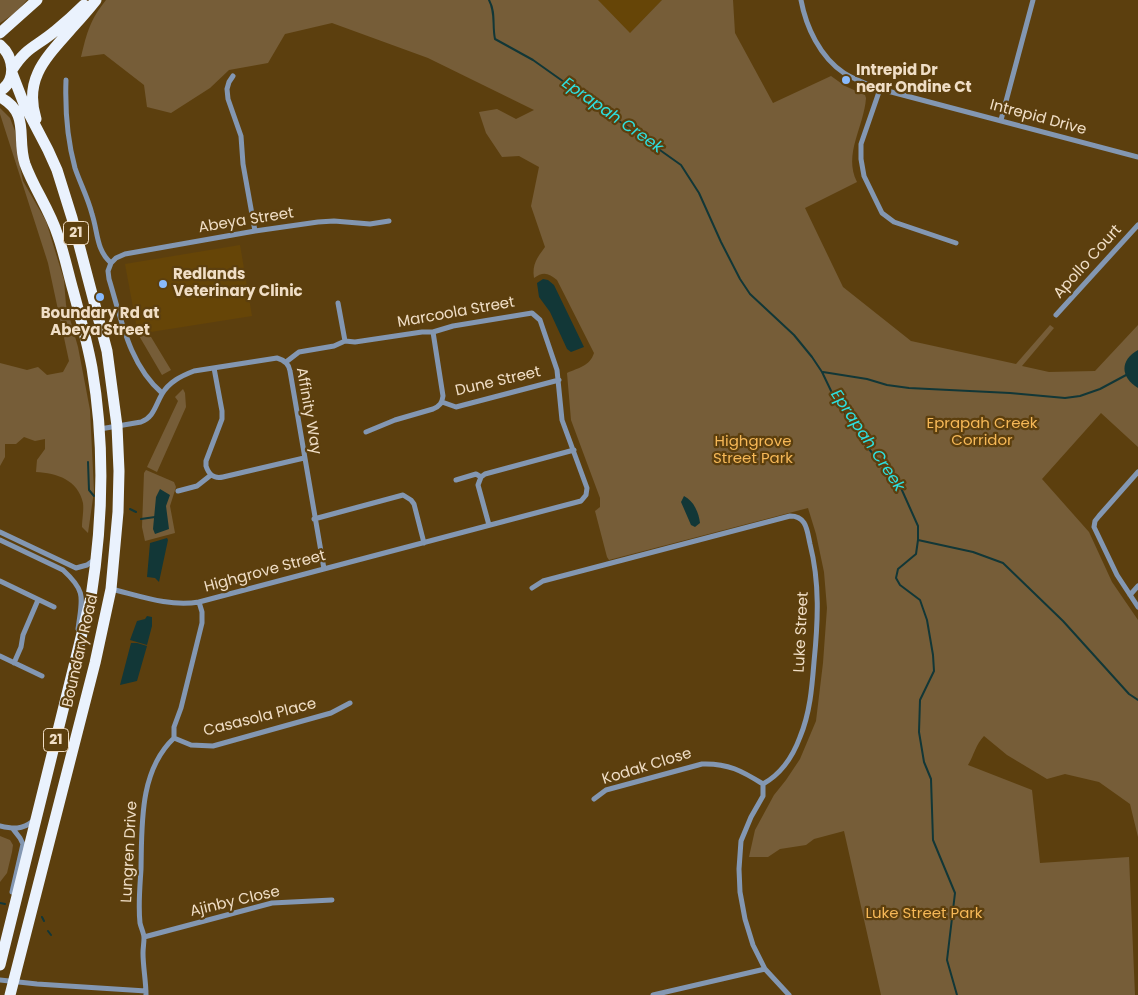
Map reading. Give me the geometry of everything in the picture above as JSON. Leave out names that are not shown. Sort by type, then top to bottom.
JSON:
[{"type":"highway","name":"21","points":[[43,140],[34,110],[32,95],[34,81],[48,55],[89,0]]},
{"type":"highway","name":"21","points":[[12,72],[20,56],[54,32],[70,24],[96,0]]},
{"type":"highway","points":[[0,32],[36,1]]},
{"type":"highway","name":"21","points":[[0,45],[6,50],[11,60],[12,72]]},
{"type":"highway","points":[[0,91],[10,80],[12,72]]},
{"type":"highway","name":"Boundary Road","points":[[10,995],[95,663],[111,589],[118,512],[117,426],[112,379],[102,330],[60,180],[43,140],[24,104],[12,72]]},
{"type":"highway","name":"Boundary Road","points":[[0,97],[8,102],[16,111],[22,127],[21,144],[24,162],[48,210],[58,236],[85,336],[93,376],[100,429],[102,484],[97,557],[91,597],[0,965]]},
{"type":"street","name":"Intrepid Drive","points":[[801,0],[808,24],[822,52],[842,72],[860,81],[880,89],[1138,158]]},
{"type":"street","points":[[1001,120],[1033,0]]},
{"type":"street","points":[[233,76],[227,89],[228,99],[241,136],[243,164],[254,231]]},
{"type":"street","points":[[66,80],[66,112],[74,162],[92,212],[100,249],[104,257],[111,263],[108,271],[109,279],[133,353],[147,378],[162,393]]},
{"type":"street","points":[[880,89],[861,144],[864,176],[882,213],[894,222],[956,243]]},
{"type":"street","name":"Abeya Street","points":[[111,263],[116,258],[125,254],[254,231],[318,222],[334,221],[370,224],[389,221]]},
{"type":"street","name":"Apollo Court","points":[[1056,315],[1138,225]]},
{"type":"street","points":[[338,303],[345,341]]},
{"type":"street","name":"Marcoola Street","points":[[286,362],[299,352],[334,346],[345,341],[355,342],[433,332],[452,326],[532,313],[540,320],[559,380],[562,420],[588,488],[586,495]]},
{"type":"street","points":[[366,432],[395,420],[439,407],[443,396],[433,332]]},
{"type":"street","name":"Affinity Way","points":[[117,426],[147,420],[153,415],[162,393],[181,376],[194,371],[277,358],[282,359],[286,362],[290,371],[324,569]]},
{"type":"street","points":[[214,368],[222,419],[206,461],[206,466],[211,475],[215,478],[223,477],[304,458]]},
{"type":"street","name":"Dune Street","points":[[442,402],[456,407],[559,380]]},
{"type":"street","points":[[100,429],[117,426]]},
{"type":"street","points":[[456,480],[476,474],[481,476],[574,450]]},
{"type":"street","points":[[1138,472],[1099,516],[1095,521],[1094,527],[1116,575],[1138,607]]},
{"type":"street","points":[[178,491],[197,486],[211,475]]},
{"type":"street","points":[[481,476],[478,485],[489,525]]},
{"type":"street","points":[[314,519],[403,495],[414,504],[424,543]]},
{"type":"street","name":"Highgrove Street","points":[[111,589],[172,604],[200,602],[581,501],[586,495]]},
{"type":"street","name":"Luke Street","points":[[532,588],[543,582],[790,516],[801,518],[806,525],[813,556],[818,597],[812,690],[808,712],[794,750],[776,777],[763,784]]},
{"type":"street","points":[[0,532],[76,568],[87,565],[97,557]]},
{"type":"street","points":[[0,540],[63,570],[78,585],[82,598],[76,638],[77,656]]},
{"type":"street","points":[[0,581],[54,607]]},
{"type":"street","points":[[1130,595],[1138,586]]},
{"type":"street","points":[[14,663],[21,647],[23,635],[38,600]]},
{"type":"street","name":"Lungren Drive","points":[[146,993],[143,953],[144,937],[140,923],[144,801],[150,778],[158,760],[166,746],[174,738],[174,727],[181,708],[202,623],[200,602]]},
{"type":"street","points":[[0,656],[42,676]]},
{"type":"street","name":"Casasola Place","points":[[174,738],[191,745],[213,746],[331,714],[350,704]]},
{"type":"street","name":"Kodak Close","points":[[594,798],[606,790],[702,764],[730,766],[743,771],[763,784]]},
{"type":"street","points":[[763,784],[763,796],[750,817],[741,841],[740,892],[745,919],[753,945],[765,969],[789,995]]},
{"type":"street","points":[[0,826],[13,829],[26,826],[37,818]]},
{"type":"street","points":[[3,952],[3,939],[23,844],[13,829]]},
{"type":"street","name":"Ajinby Close","points":[[144,937],[265,905],[332,900]]},
{"type":"street","points":[[653,995],[765,969]]},
{"type":"street","points":[[0,980],[146,993]]},
{"type":"shaded area","points":[[550,0],[662,0],[607,57]]},
{"type":"shaded area","points":[[240,245],[252,316],[138,334],[125,264]]},
{"type":"green space","points":[[0,0],[27,0],[15,13],[0,23]]},
{"type":"green space","points":[[106,0],[598,0],[630,33],[662,0],[733,0],[735,33],[773,103],[831,76],[845,86],[865,95],[864,109],[852,161],[853,172],[857,182],[805,208],[843,287],[911,341],[1016,364],[1050,325],[1054,328],[1022,366],[1049,372],[1095,371],[1138,325],[1138,447],[1101,413],[1042,479],[1089,532],[1112,582],[1138,620],[1138,837],[1130,804],[1099,782],[1065,774],[1047,779],[1007,755],[984,736],[968,765],[1032,790],[1040,863],[1129,857],[1135,995],[881,995],[844,831],[814,839],[806,845],[780,849],[768,857],[749,857],[755,830],[774,795],[800,759],[816,721],[827,608],[824,572],[816,534],[808,508],[609,560],[607,557],[595,511],[600,507],[600,498],[571,420],[567,373],[587,364],[594,353],[557,280],[546,274],[540,274],[534,278],[536,261],[545,247],[531,206],[539,167],[519,156],[502,157],[486,133],[479,112],[497,109],[516,119],[534,110],[428,58],[332,23],[285,34],[268,63],[229,70],[210,88],[171,113],[147,107],[144,85],[104,54],[81,57],[90,27]]},
{"type":"green space","points":[[0,108],[10,118],[15,131],[23,181],[46,221],[64,280],[66,305],[78,347],[90,410],[94,491],[88,533],[82,527],[83,503],[77,489],[66,479],[59,476],[36,472],[37,460],[45,449],[45,439],[35,441],[24,437],[16,444],[5,444],[5,457],[0,466],[0,363],[27,370],[38,367],[47,375],[63,372],[69,361],[48,263],[0,114]]},
{"type":"green space","points":[[148,332],[171,370],[162,375],[138,334]]},
{"type":"green space","points":[[183,389],[186,407],[157,472],[147,467],[178,401],[175,397]]},
{"type":"green space","points":[[146,470],[174,482],[176,487],[170,506],[175,533],[145,541],[142,527],[144,473]]},
{"type":"green space","points":[[0,836],[10,840],[13,845],[7,873],[0,882]]},
{"type":"water","points":[[543,279],[548,280],[554,285],[584,347],[571,352],[567,349],[550,312],[539,297],[537,283]]},
{"type":"water","points":[[1138,350],[1138,388],[1128,379],[1124,369],[1128,359]]},
{"type":"water","points":[[160,489],[170,495],[166,506],[169,529],[155,534],[153,529],[156,497]]},
{"type":"water","points":[[684,496],[691,501],[697,511],[700,523],[695,527],[691,525],[681,502]]},
{"type":"water","points":[[167,538],[159,582],[155,578],[147,577],[150,543]]},
{"type":"water","points":[[147,616],[152,617],[152,626],[147,645],[130,640],[137,621],[145,619]]},
{"type":"water","points":[[131,643],[147,646],[137,681],[120,685]]},
{"type":"waterway","name":"Eprapah Creek","points":[[489,0],[493,14],[495,39],[533,60],[681,165],[699,193],[721,242],[750,294],[794,335],[812,357],[822,372],[834,397],[869,449],[901,488],[918,526],[918,540],[916,554],[898,569],[896,578],[900,585],[920,600],[927,620],[933,655],[934,671],[920,700],[919,732],[924,762],[931,779],[933,840],[955,893],[947,960],[957,995]]},
{"type":"waterway","points":[[823,372],[909,388],[1065,398],[1080,396],[1100,389],[1128,374]]},
{"type":"waterway","points":[[88,462],[89,490],[94,496]]},
{"type":"waterway","points":[[130,509],[136,512]]},
{"type":"waterway","points":[[141,519],[155,517]]},
{"type":"waterway","points":[[918,540],[973,552],[1003,563],[1063,621],[1129,694],[1138,700]]},
{"type":"waterway","points":[[0,903],[5,904]]},
{"type":"waterway","points":[[42,917],[44,921]]},
{"type":"waterway","points":[[48,931],[51,935]]},
{"type":"place","name":"Intrepid Dr near Ondine Ct","points":[[846,80]]},
{"type":"place","name":"Redlands Veterinary Clinic","points":[[163,284]]},
{"type":"place","name":"Boundary Rd at Abeya Street","points":[[100,297]]},
{"type":"park label","name":"Eprapah Creek Corridor","points":[[982,432]]},
{"type":"park label","name":"Highgrove Street Park","points":[[753,450]]},
{"type":"park label","name":"Luke Street Park","points":[[924,914]]}]
